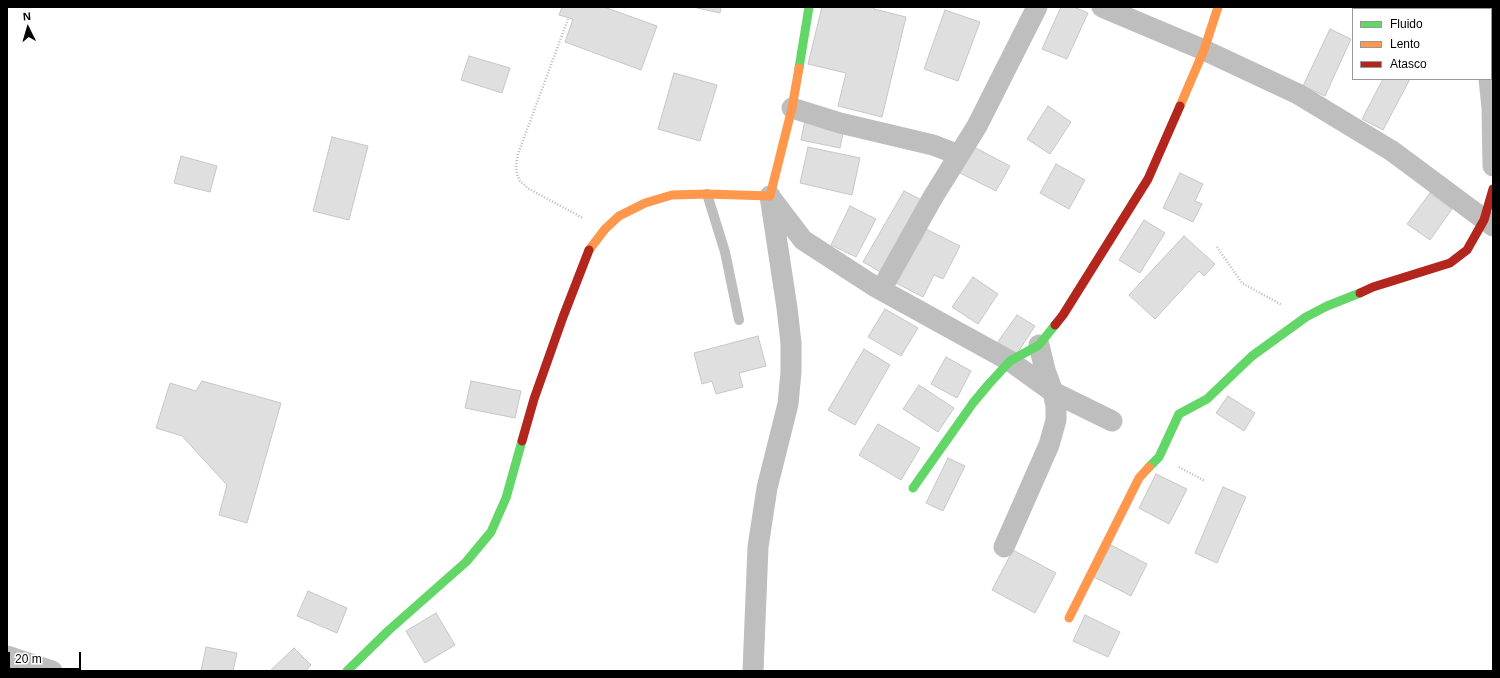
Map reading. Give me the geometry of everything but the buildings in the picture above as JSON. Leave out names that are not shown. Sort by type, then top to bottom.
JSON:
[{"type":"street","points":[[753,671],[758,547],[767,488],[788,404],[791,372],[787,308],[770,196],[792,108],[809,7]]},
{"type":"street","points":[[881,290],[933,197],[977,126],[1037,7]]},
{"type":"street","points":[[1102,7],[1204,50],[1298,94],[1392,151],[1489,223]]},
{"type":"street","points":[[913,488],[973,403],[1010,361],[1040,345],[1063,315],[1148,178],[1204,50],[1218,7]]},
{"type":"street","points":[[1489,80],[1492,108],[1493,166]]},
{"type":"street","points":[[792,108],[840,123],[932,145],[959,155]]},
{"type":"street","points":[[1069,618],[1138,478],[1159,457],[1179,414],[1207,399],[1252,356],[1306,317],[1327,306],[1373,287],[1450,263],[1467,250],[1489,223],[1493,189]]},
{"type":"street","points":[[347,671],[389,630],[466,562],[491,532],[506,498],[534,399],[563,317],[590,247],[604,229],[619,216],[644,203],[672,195],[707,194],[770,196]]},
{"type":"street","points":[[770,196],[803,240],[881,290],[1010,361],[1053,392],[1112,421]]},
{"type":"street","points":[[1004,547],[1049,445],[1056,420],[1056,406],[1053,392],[1045,370],[1040,345]]},
{"type":"street","points":[[7,656],[52,671]]},
{"type":"lane","points":[[707,194],[725,252],[739,320]]},
{"type":"path","points":[[568,19],[518,154],[516,166],[517,174],[520,181],[529,189],[604,229]]},
{"type":"path","points":[[1217,247],[1242,283],[1306,317]]},
{"type":"path","points":[[1159,457],[1205,481]]},
{"type":"traffic: fast","points":[[799,68],[809,7]]},
{"type":"traffic: fast","points":[[1149,467],[1159,457],[1179,414],[1207,399],[1252,356],[1306,317],[1327,306],[1360,293]]},
{"type":"traffic: fast","points":[[913,488],[973,403],[988,385],[1010,361],[1039,345],[1055,325]]},
{"type":"traffic: fast","points":[[347,671],[389,630],[466,562],[491,532],[506,498],[522,441]]},
{"type":"traffic: slow","points":[[1180,106],[1204,50],[1218,7]]},
{"type":"traffic: slow","points":[[589,250],[605,229],[619,216],[645,203],[672,195],[707,194],[770,196],[792,108],[799,68]]},
{"type":"traffic: slow","points":[[1069,618],[1139,478],[1149,467]]},
{"type":"traffic: jam","points":[[1055,325],[1063,315],[1148,179],[1180,106]]},
{"type":"traffic: jam","points":[[1360,293],[1373,287],[1450,263],[1467,250],[1484,220],[1493,189]]},
{"type":"traffic: jam","points":[[522,441],[534,399],[589,250]]}]
